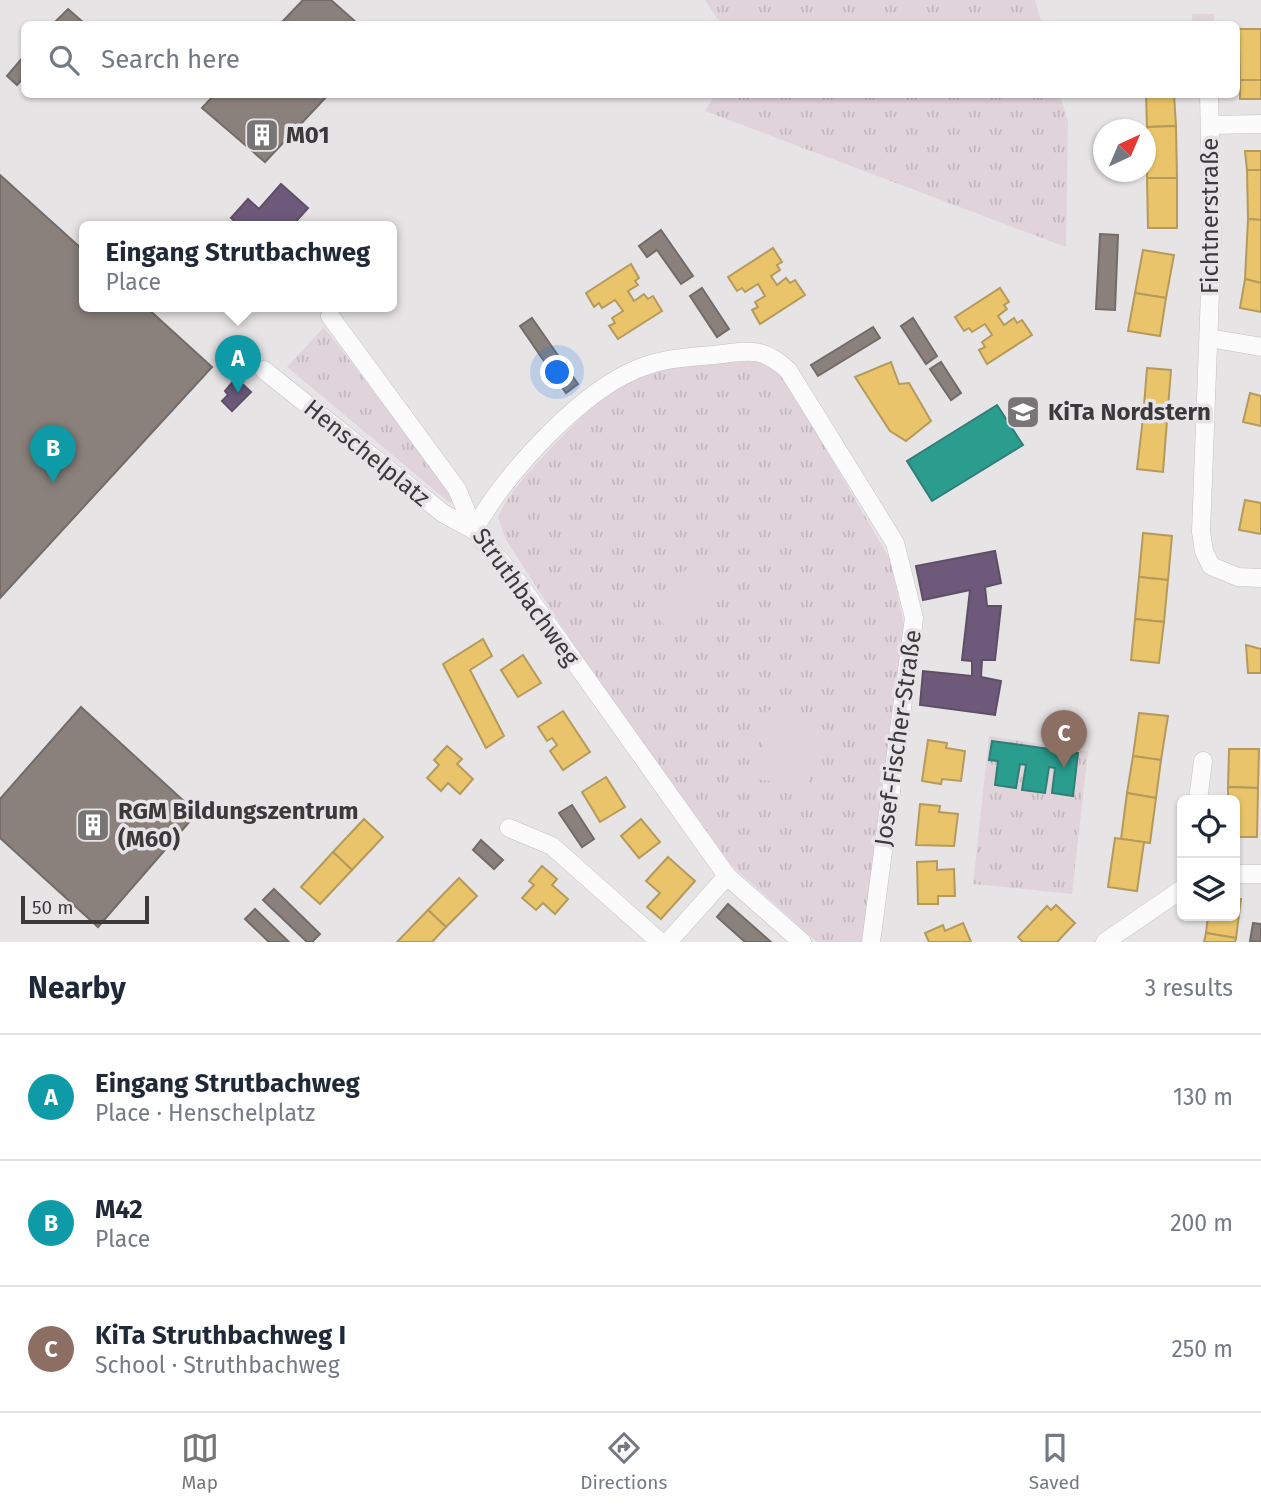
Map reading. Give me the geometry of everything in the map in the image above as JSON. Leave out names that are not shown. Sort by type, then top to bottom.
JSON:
[{"type":"street","name":"Fichtnerstraße","points":[[1209,98],[1209,338],[1201,532],[1203,551],[1210,566],[1224,573],[1261,578]]},
{"type":"street","points":[[1211,125],[1261,124]]},
{"type":"street","name":"Struthbachweg","points":[[330,316],[457,489],[474,530],[515,579],[727,876],[802,942]]},
{"type":"street","points":[[1209,338],[1261,347]]},
{"type":"street","name":"Josef-Fischer-Straße","points":[[474,530],[487,505],[570,411],[608,384],[645,366],[744,351],[771,355],[789,370],[895,543],[914,618],[871,942]]},
{"type":"street","name":"Henschelplatz","points":[[264,370],[444,514],[474,530]]},
{"type":"street","points":[[1199,795],[1203,761]]},
{"type":"street","points":[[509,828],[552,846],[660,942]]},
{"type":"street","points":[[1240,874],[1261,874]]},
{"type":"street","points":[[668,942],[727,876]]},
{"type":"street","points":[[1105,942],[1177,893]]},
{"type":"green space","points":[[705,0],[1035,0],[1041,21],[719,21]]},
{"type":"green space","points":[[1192,14],[1214,14],[1214,21],[1193,21]]},
{"type":"green space","points":[[713,98],[1061,98],[1068,122],[1066,247],[705,111]]},
{"type":"green space","points":[[324,327],[452,493],[454,499],[450,503],[287,367]]},
{"type":"green space","points":[[766,361],[787,383],[890,559],[904,625],[865,942],[817,942],[732,866],[577,650],[506,540],[498,517],[514,489],[535,465],[580,418],[614,390],[649,374],[668,369]]},
{"type":"green space","points":[[695,560],[718,582],[671,631],[648,609]]},
{"type":"green space","points":[[768,710],[818,718],[807,787],[757,779]]},
{"type":"green space","points":[[989,736],[1088,751],[1072,894],[973,884]]},
{"type":"building: Homes","points":[[1240,29],[1261,29],[1261,80],[1240,80]]},
{"type":"building: Homes","points":[[1240,80],[1261,80],[1261,99],[1240,99]]},
{"type":"building: Homes","points":[[1146,98],[1174,98],[1176,126],[1156,127],[1156,119],[1147,119]]},
{"type":"building: Homes","points":[[1176,126],[1177,178],[1156,178],[1156,127]]},
{"type":"building: Homes","points":[[1245,151],[1261,151],[1261,170],[1247,170]]},
{"type":"building: Homes","points":[[1247,170],[1261,170],[1261,220],[1248,219]]},
{"type":"building: Homes","points":[[1156,178],[1177,178],[1177,228],[1148,228],[1147,182],[1156,182]]},
{"type":"building: Homes","points":[[1248,219],[1261,220],[1261,283],[1245,279]]},
{"type":"building: Homes","points":[[773,248],[782,262],[777,265],[780,270],[771,276],[777,285],[786,278],[790,283],[795,280],[805,295],[760,324],[752,310],[758,307],[755,302],[765,296],[758,284],[745,292],[742,288],[737,291],[728,277]]},
{"type":"building: Homes","points":[[1143,250],[1174,255],[1166,298],[1135,293]]},
{"type":"building: Homes","points":[[631,264],[639,278],[635,281],[638,285],[628,291],[634,301],[644,294],[648,299],[653,296],[662,311],[618,339],[609,326],[615,323],[612,318],[623,311],[615,300],[602,308],[599,303],[594,307],[586,293]]},
{"type":"building: Homes","points":[[1245,279],[1261,283],[1261,312],[1240,308]]},
{"type":"building: Homes","points":[[1000,288],[1009,302],[1004,305],[1007,309],[998,316],[1004,325],[1014,318],[1017,323],[1022,320],[1032,335],[987,364],[979,350],[985,347],[982,342],[992,335],[985,324],[972,332],[969,328],[964,331],[955,317]]},
{"type":"building: Homes","points":[[1135,293],[1166,298],[1160,336],[1128,331]]},
{"type":"building: Homes","points":[[891,362],[899,384],[909,383],[931,421],[906,441],[890,431],[855,377]]},
{"type":"building: Homes","points":[[1147,368],[1171,370],[1167,421],[1143,418]]},
{"type":"building: Homes","points":[[1250,393],[1261,396],[1261,426],[1243,422]]},
{"type":"building: Homes","points":[[1143,418],[1167,421],[1163,472],[1137,469]]},
{"type":"building: Homes","points":[[1245,500],[1261,503],[1261,534],[1239,530]]},
{"type":"building: Homes","points":[[1143,533],[1172,536],[1168,580],[1139,577]]},
{"type":"building: Homes","points":[[1139,577],[1168,580],[1164,622],[1135,619]]},
{"type":"building: Homes","points":[[1135,619],[1164,622],[1159,663],[1131,660]]},
{"type":"building: Homes","points":[[483,639],[492,656],[470,670],[504,736],[486,748],[443,664]]},
{"type":"building: Homes","points":[[1246,645],[1261,649],[1261,673],[1248,673]]},
{"type":"building: Homes","points":[[523,655],[541,683],[518,697],[501,670]]},
{"type":"building: Homes","points":[[563,711],[590,752],[563,770],[550,751],[557,745],[552,738],[547,741],[538,727]]},
{"type":"building: Homes","points":[[1139,713],[1168,716],[1161,760],[1133,756]]},
{"type":"building: Homes","points":[[928,740],[947,743],[946,748],[965,751],[961,781],[942,779],[941,784],[922,781]]},
{"type":"building: Homes","points":[[447,746],[462,759],[457,764],[473,779],[460,794],[448,783],[441,791],[427,778],[439,765],[434,760]]},
{"type":"building: Homes","points":[[1229,749],[1259,749],[1258,788],[1228,787]]},
{"type":"building: Homes","points":[[1133,756],[1161,760],[1156,798],[1127,793]]},
{"type":"building: Homes","points":[[606,777],[625,807],[600,822],[582,792]]},
{"type":"building: Homes","points":[[1228,787],[1258,788],[1257,837],[1240,837],[1240,795],[1228,795]]},
{"type":"building: Homes","points":[[1127,793],[1156,798],[1150,843],[1121,839]]},
{"type":"building: Homes","points":[[920,804],[940,806],[939,812],[958,814],[954,846],[916,845]]},
{"type":"building: Homes","points":[[364,819],[383,837],[352,870],[333,852]]},
{"type":"building: Homes","points":[[641,819],[660,842],[639,858],[621,836]]},
{"type":"building: Homes","points":[[1115,838],[1144,842],[1137,891],[1108,887]]},
{"type":"building: Homes","points":[[333,852],[352,870],[320,904],[301,887]]},
{"type":"building: Homes","points":[[668,857],[695,881],[661,919],[647,907],[660,893],[646,881]]},
{"type":"building: Homes","points":[[937,861],[937,870],[954,869],[955,896],[938,896],[938,904],[918,904],[917,862]]},
{"type":"building: Homes","points":[[542,866],[557,879],[552,885],[568,899],[555,914],[543,903],[536,910],[522,898],[534,885],[529,881]]},
{"type":"building: Homes","points":[[459,878],[477,896],[446,927],[428,910]]},
{"type":"building: Homes","points":[[1056,905],[1075,923],[1057,942],[1023,942],[1018,937],[1047,906],[1051,910]]},
{"type":"building: Homes","points":[[428,910],[446,927],[432,942],[397,942]]},
{"type":"building: Homes","points":[[1207,921],[1238,921],[1236,938],[1206,933]]},
{"type":"building: Homes","points":[[963,923],[971,942],[929,942],[925,933],[943,925],[945,931]]},
{"type":"building: Homes","points":[[1206,933],[1236,938],[1235,942],[1204,942]]},
{"type":"building: Offices","points":[[281,184],[308,208],[296,221],[234,221],[231,218],[248,199],[259,209]]},
{"type":"building: Offices","points":[[236,378],[251,392],[232,411],[222,401],[228,395],[225,391]]},
{"type":"building: Offices","points":[[995,551],[1001,583],[985,587],[987,606],[1001,606],[995,660],[982,660],[981,677],[1001,681],[995,715],[920,705],[923,671],[972,676],[972,661],[962,660],[970,590],[923,600],[916,566]]},
{"type":"building: Schools","points":[[997,405],[1023,445],[932,501],[907,461]]},
{"type":"building: Schools","points":[[992,741],[1078,753],[1073,796],[1052,793],[1055,768],[1049,767],[1045,793],[1022,790],[1026,765],[1020,764],[1016,788],[995,785],[998,761],[989,760]]},
{"type":"building: Industry","points":[[303,0],[331,0],[355,21],[283,21]]},
{"type":"building: Industry","points":[[68,9],[82,21],[56,21]]},
{"type":"building: Industry","points":[[21,60],[21,80],[17,85],[7,76]]},
{"type":"building: Industry","name":"M01","points":[[211,98],[325,98],[265,162],[202,108]]},
{"type":"building: Industry","points":[[0,175],[79,246],[79,312],[152,312],[212,367],[0,598]]},
{"type":"building: Industry","points":[[661,230],[693,276],[681,284],[657,250],[647,257],[639,246]]},
{"type":"building: Industry","points":[[1100,234],[1118,235],[1115,310],[1096,309]]},
{"type":"building: Industry","points":[[702,288],[729,329],[717,337],[690,296]]},
{"type":"building: Industry","points":[[532,318],[578,384],[566,393],[520,326]]},
{"type":"building: Industry","points":[[913,318],[937,356],[926,364],[901,326]]},
{"type":"building: Industry","points":[[873,327],[880,338],[818,376],[811,365]]},
{"type":"building: Industry","points":[[941,362],[961,393],[951,400],[930,369]]},
{"type":"building: Industry","name":"RGM Bildungszentrum (M60)","points":[[81,707],[197,813],[98,927],[0,838],[0,799]]},
{"type":"building: Industry","points":[[572,805],[594,839],[582,847],[559,813]]},
{"type":"building: Industry","points":[[481,840],[503,860],[494,869],[473,850]]},
{"type":"building: Industry","points":[[274,889],[320,934],[312,942],[307,942],[263,900]]},
{"type":"building: Industry","points":[[728,904],[771,942],[745,942],[717,917]]},
{"type":"building: Industry","points":[[255,909],[289,942],[269,942],[245,919]]},
{"type":"building: Industry","points":[[1253,923],[1261,924],[1261,942],[1250,941]]},
{"type":"place","name":"M01","points":[[262,135]]},
{"type":"place","name":"Eingang Strutbachweg","points":[[238,393]]},
{"type":"place","name":"KiTa Nordstern","points":[[1023,412]]},
{"type":"place","name":"M42","points":[[53,483]]},
{"type":"place","name":"KiTa Struthbachweg I","points":[[1064,768]]},
{"type":"place","name":"RGM Bildungszentrum (M60)","points":[[93,825]]}]
